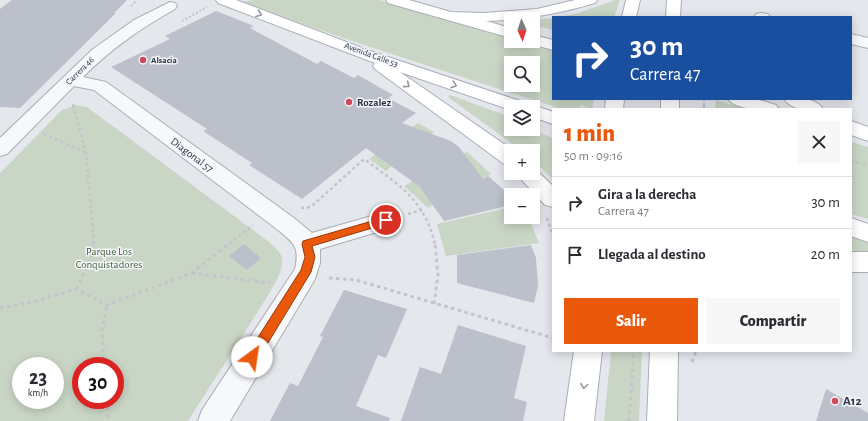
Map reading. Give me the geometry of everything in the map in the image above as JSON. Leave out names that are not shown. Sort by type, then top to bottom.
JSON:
[{"type":"main road","points":[[393,0],[504,32]]},
{"type":"main road","points":[[448,16],[497,18],[531,15],[557,10],[590,0]]},
{"type":"main road","points":[[629,16],[633,0]]},
{"type":"main road","name":"Avenida Calle 53","points":[[216,3],[504,102]]},
{"type":"main road","points":[[540,42],[552,45]]},
{"type":"main road","points":[[364,54],[504,154]]},
{"type":"main road","points":[[740,100],[767,108]]},
{"type":"main road","points":[[796,100],[812,108]]},
{"type":"main road","points":[[540,114],[552,118]]},
{"type":"main road","points":[[852,127],[868,135]]},
{"type":"main road","points":[[852,134],[868,139]]},
{"type":"main road","points":[[535,180],[552,198]]},
{"type":"main road","points":[[852,227],[868,233]]},
{"type":"main road","points":[[852,262],[868,262]]},
{"type":"main road","points":[[579,421],[588,352]]},
{"type":"main road","points":[[662,421],[664,352]]},
{"type":"main road","points":[[663,380],[676,352]]},
{"type":"street","name":"Carrera 46","points":[[0,149],[99,52],[118,37],[170,6]]},
{"type":"street","points":[[852,39],[868,43]]},
{"type":"street","name":"Diagonal 57","points":[[70,80],[100,86],[286,224],[300,235],[307,244]]},
{"type":"street","points":[[213,421],[306,272],[310,257],[307,244],[386,220]]},
{"type":"path","points":[[179,22],[216,3]]},
{"type":"path","points":[[76,289],[95,250],[86,153],[73,101],[78,100]]},
{"type":"path","points":[[25,124],[86,153]]},
{"type":"path","points":[[298,209],[310,206],[364,159],[407,193],[423,210],[434,236],[438,264],[438,283],[434,304]]},
{"type":"path","points":[[852,160],[868,166]]},
{"type":"path","points":[[0,308],[33,302],[76,289],[108,305],[191,273],[254,224],[248,220]]},
{"type":"path","points":[[191,273],[272,284]]},
{"type":"path","points":[[334,280],[356,280],[552,338]]},
{"type":"path","points":[[104,357],[102,329],[108,305]]},
{"type":"path","points":[[629,421],[634,352]]},
{"type":"path","points":[[107,409],[108,421]]},
{"type":"green space","points":[[256,0],[379,0],[504,37],[504,48],[540,47],[552,51],[552,100],[594,100],[592,108],[581,105],[579,108],[558,108],[540,102],[540,100],[533,100],[509,92],[540,92],[540,56],[504,56],[504,90],[358,43],[239,2]]},
{"type":"green space","points":[[620,0],[614,16],[565,16]]},
{"type":"green space","points":[[552,18],[552,30],[540,27],[540,19]]},
{"type":"green space","points":[[450,95],[504,114],[504,136],[540,136],[540,133],[552,138],[552,178],[540,167],[540,144],[512,144],[448,97]]},
{"type":"green space","points":[[716,100],[743,108],[715,108]]},
{"type":"green space","name":"Parque Los Conquistadores","points":[[76,105],[87,107],[269,242],[280,253],[282,258],[281,269],[269,294],[188,421],[0,421],[0,173],[62,110]]},
{"type":"green space","points":[[418,123],[434,132],[386,171],[369,159]]},
{"type":"green space","points":[[852,142],[868,147],[868,219],[852,214]]},
{"type":"green space","points":[[467,152],[491,174],[428,208],[404,186]]},
{"type":"green space","points":[[504,209],[504,224],[531,224],[539,243],[446,256],[437,224]]},
{"type":"green space","points":[[852,234],[868,240],[868,254],[852,254]]},
{"type":"green space","points":[[611,352],[642,352],[639,421],[604,421]]},
{"type":"building","points":[[12,0],[127,0],[114,13],[116,13],[20,108],[0,107],[0,9]]},
{"type":"building","points":[[216,11],[254,26],[250,28],[317,64],[321,61],[354,78],[358,75],[393,95],[388,98],[416,113],[402,123],[451,141],[459,147],[483,179],[488,176],[504,190],[504,207],[444,221],[420,187],[366,148],[302,199],[249,165],[252,163],[203,131],[207,129],[111,67],[170,39],[165,36]]},
{"type":"building","points":[[244,244],[261,258],[247,270],[229,256]]},
{"type":"building","points":[[531,245],[536,258],[538,286],[534,303],[457,283],[457,255]]},
{"type":"building","points":[[344,290],[407,309],[386,358],[378,355],[356,406],[390,418],[389,421],[270,421],[290,383],[298,386],[323,337],[320,336]]},
{"type":"building","points":[[458,325],[526,346],[514,398],[527,402],[523,421],[401,421],[420,367],[441,374]]},
{"type":"building","name":"A12","points":[[826,389],[868,413],[868,421],[816,421]]},
{"type":"place","name":"Alsacia","points":[[143,60]]},
{"type":"place","name":"Rozalez","points":[[349,102]]},
{"type":"place","name":"A12","points":[[835,401]]},
{"type":"route","points":[[252,357],[306,272],[310,257],[307,244],[386,220]]}]
